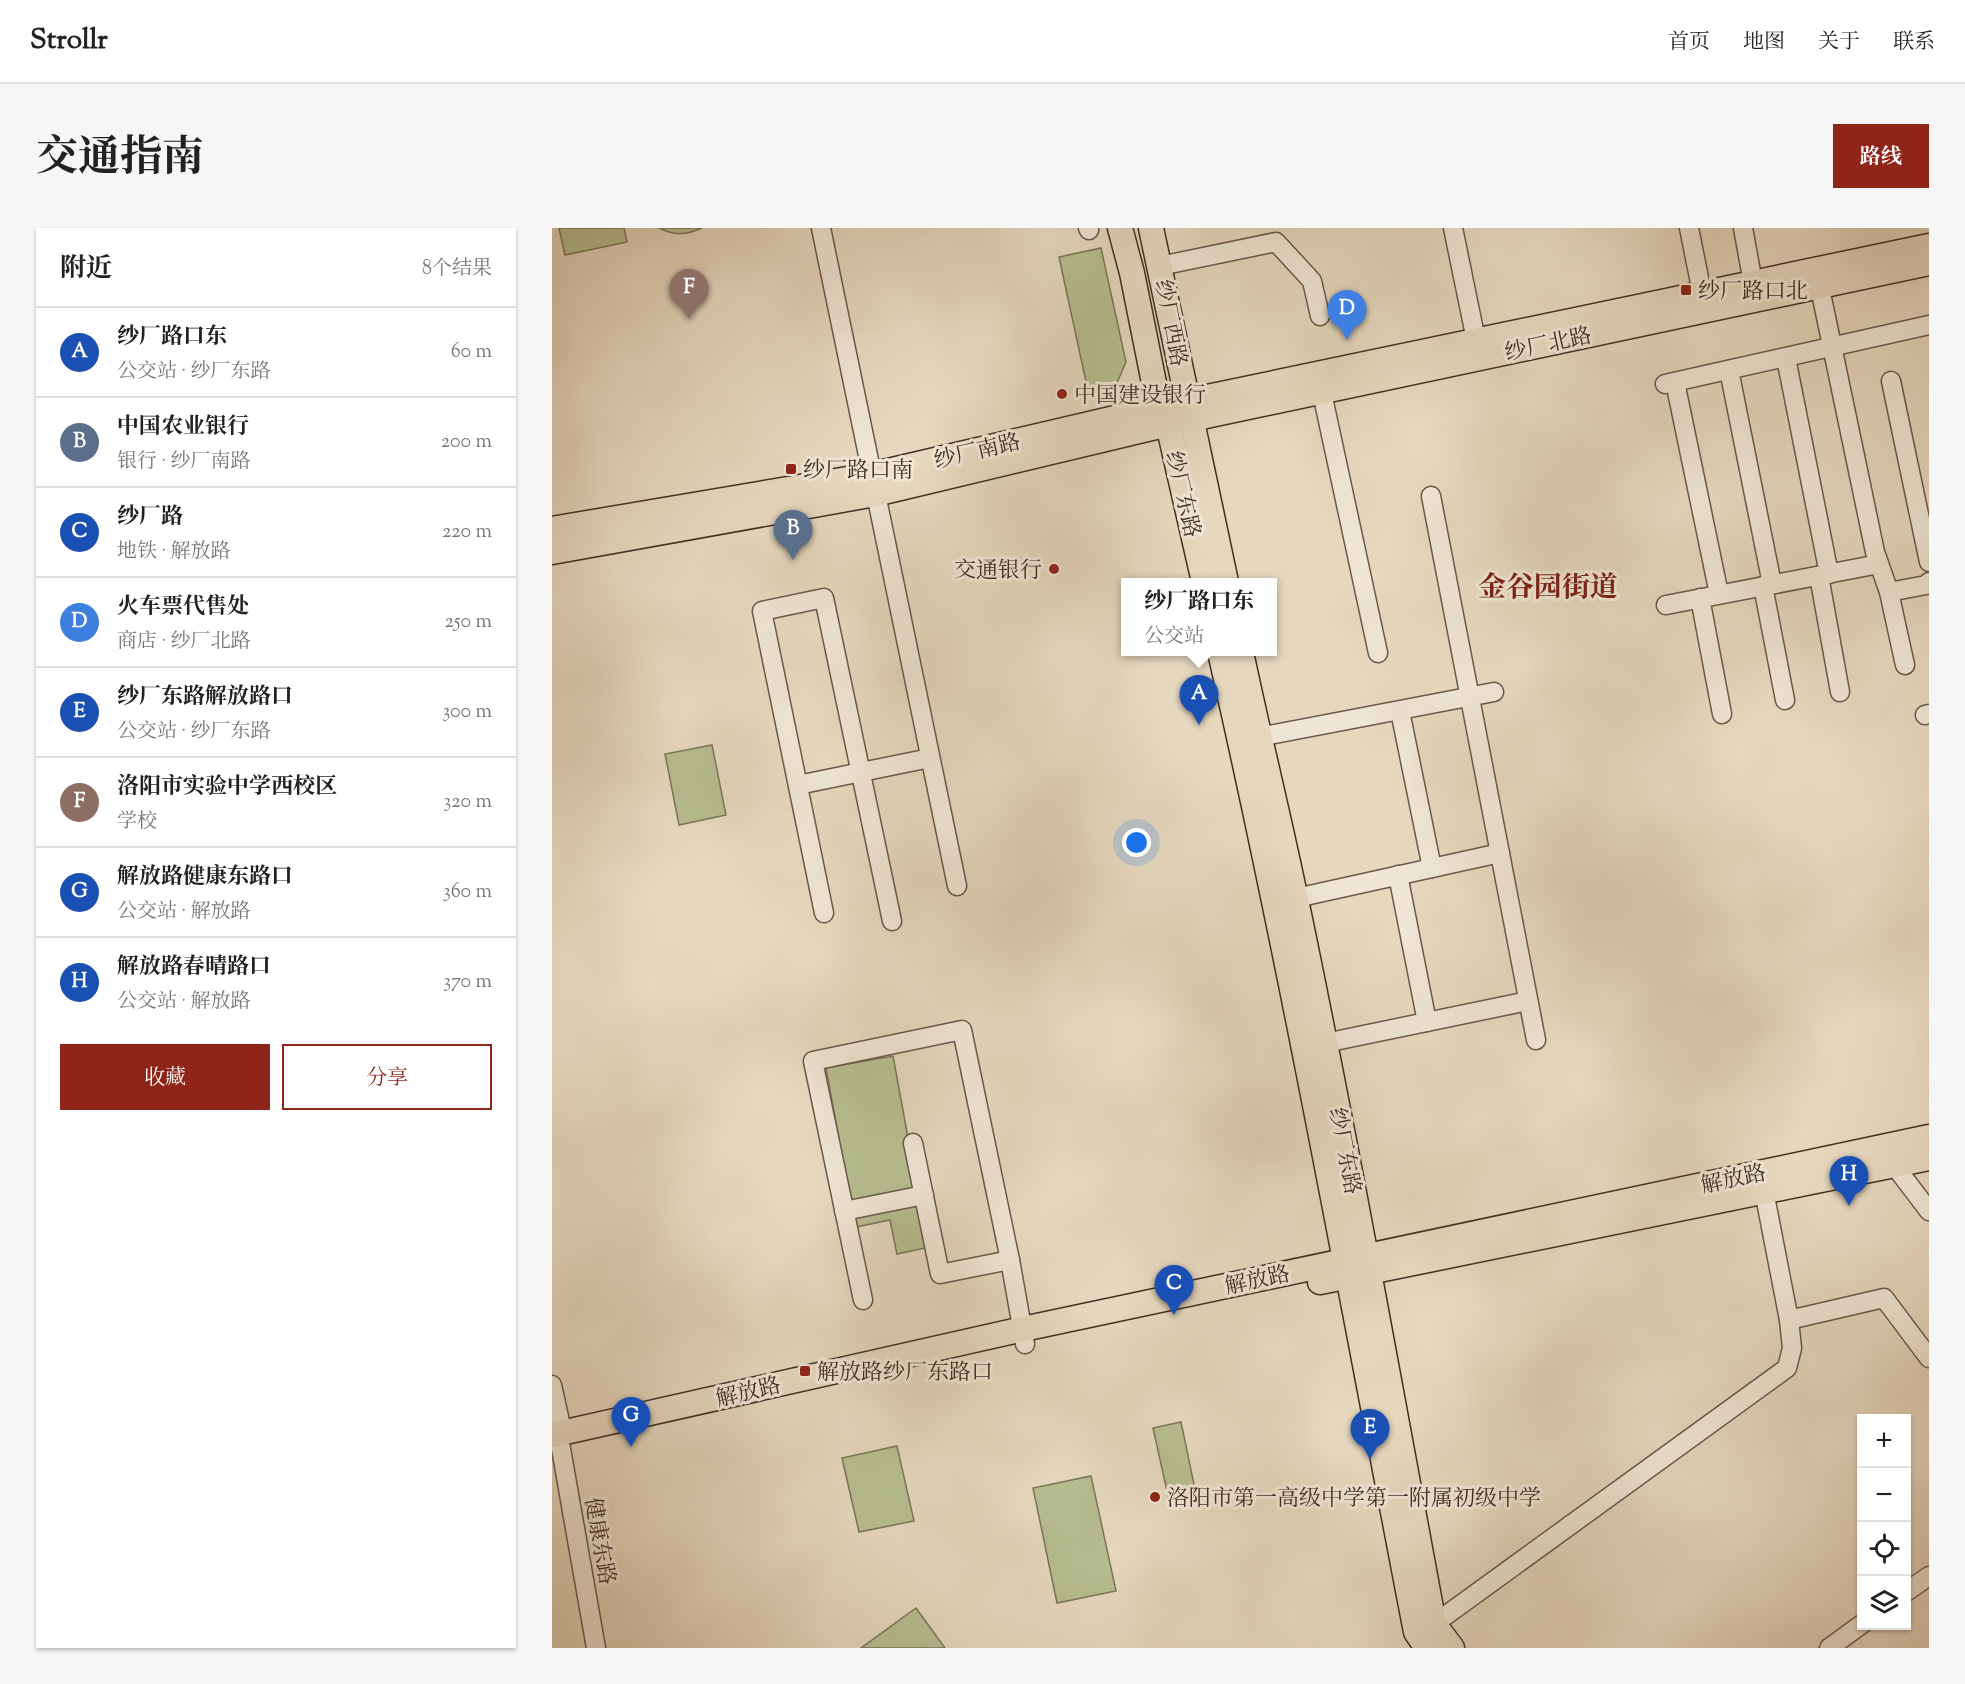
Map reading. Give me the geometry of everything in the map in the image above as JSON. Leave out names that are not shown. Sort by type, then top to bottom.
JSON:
[{"type":"main road","name":"纱厂西路","points":[[1120,228],[1163,416]]},
{"type":"main road","name":"纱厂西路","points":[[1151,228],[1190,410]]},
{"type":"main road","name":"纱厂北路","points":[[1320,382],[1476,340],[1753,282],[1818,278],[1929,246]]},
{"type":"main road","name":"纱厂北路","points":[[1190,410],[1818,278],[1929,263]]},
{"type":"main road","name":"纱厂南路","points":[[552,552],[873,485],[1190,410]]},
{"type":"main road","name":"纱厂东路","points":[[1190,410],[1225,578]]},
{"type":"main road","name":"纱厂东路","points":[[1163,416],[1203,578]]},
{"type":"main road","name":"纱厂南路","points":[[552,529],[873,485]]},
{"type":"main road","name":"纱厂东路","points":[[1221,656],[1434,1624],[1452,1648]]},
{"type":"main road","name":"纱厂东路","points":[[1242,656],[1296,898],[1325,1043],[1357,1266],[1416,1632],[1427,1648]]},
{"type":"main road","name":"解放路","points":[[1357,1266],[1764,1191],[1891,1155],[1929,1137]]},
{"type":"main road","name":"解放路","points":[[556,1434],[1891,1155],[1929,1158]]},
{"type":"street","points":[[821,228],[957,886]]},
{"type":"street","points":[[1454,228],[1476,340]]},
{"type":"street","points":[[1689,228],[1702,293]]},
{"type":"street","points":[[1743,228],[1753,282]]},
{"type":"street","points":[[1160,266],[1276,242],[1312,281],[1320,316]]},
{"type":"street","points":[[1818,278],[1875,552],[1889,592],[1905,665]]},
{"type":"street","points":[[1719,594],[1670,383],[1929,326]]},
{"type":"street","points":[[1786,358],[1824,575],[1840,692]]},
{"type":"street","points":[[1729,370],[1785,700]]},
{"type":"street","points":[[1891,381],[1929,562]]},
{"type":"street","points":[[1320,382],[1378,652]]},
{"type":"street","points":[[1431,496],[1536,1040]]},
{"type":"street","points":[[1666,604],[1879,564]]},
{"type":"street","points":[[1889,592],[1926,585],[1929,582]]},
{"type":"street","points":[[824,913],[762,611],[824,598],[892,921]]},
{"type":"street","points":[[1700,598],[1722,714]]},
{"type":"street","points":[[1259,737],[1494,692]]},
{"type":"street","points":[[1400,711],[1432,868]]},
{"type":"street","points":[[798,785],[930,758]]},
{"type":"street","points":[[1296,898],[1500,853]]},
{"type":"street","points":[[1398,875],[1427,1022]]},
{"type":"street","points":[[1325,1043],[1528,1001]]},
{"type":"street","points":[[863,1300],[813,1061],[962,1030],[1024,1336]]},
{"type":"street","points":[[913,1143],[940,1274],[1010,1260]]},
{"type":"street","points":[[1891,1155],[1929,1211]]},
{"type":"street","points":[[1434,1624],[1787,1368],[1792,1348],[1789,1320],[1764,1191]]},
{"type":"street","points":[[844,1211],[924,1195]]},
{"type":"street","points":[[1789,1320],[1884,1298],[1929,1358]]},
{"type":"street","name":"健康东路","points":[[552,1385],[556,1434],[596,1648]]},
{"type":"street","points":[[1911,1589],[1929,1576]]},
{"type":"street","points":[[1829,1648],[1857,1628]]},
{"type":"green space","points":[[559,228],[624,228],[627,242],[565,255]]},
{"type":"green space","points":[[659,228],[702,228],[680,234]]},
{"type":"green space","points":[[1101,248],[1126,362],[1116,385],[1088,391],[1059,257]]},
{"type":"green space","points":[[712,745],[726,815],[679,825],[665,754]]},
{"type":"green space","points":[[893,1056],[918,1192],[851,1205],[826,1068]]},
{"type":"green space","points":[[919,1200],[930,1247],[897,1254],[890,1220],[856,1227],[853,1214]]},
{"type":"green space","points":[[1181,1422],[1196,1494],[1169,1500],[1153,1428]]},
{"type":"green space","points":[[897,1446],[914,1521],[859,1532],[842,1458]]},
{"type":"green space","points":[[1091,1476],[1116,1591],[1057,1603],[1033,1488]]},
{"type":"green space","points":[[916,1608],[945,1648],[861,1648]]},
{"type":"place","name":"纱厂路口北","points":[[1686,290]]},
{"type":"place","name":"洛阳市实验中学西校区","points":[[689,319]]},
{"type":"place","name":"火车票代售处","points":[[1347,340]]},
{"type":"place","name":"中国建设银行","points":[[1062,394]]},
{"type":"place","name":"纱厂路口南","points":[[791,469]]},
{"type":"place","name":"中国农业银行","points":[[793,560]]},
{"type":"place","name":"交通银行","points":[[1054,569]]},
{"type":"place","name":"纱厂路口东","points":[[1199,725]]},
{"type":"place","name":"解放路春晴路口","points":[[1849,1206]]},
{"type":"place","name":"纱厂路","points":[[1174,1315]]},
{"type":"place","name":"解放路纱厂东路口","points":[[805,1371]]},
{"type":"place","name":"解放路健康东路口","points":[[631,1447]]},
{"type":"place","name":"纱厂东路解放路口","points":[[1370,1459]]},
{"type":"place","name":"洛阳市第一高级中学第一附属初级中学","points":[[1155,1497]]},
{"type":"district","name":"金谷园街道","points":[[1548,586]]}]
